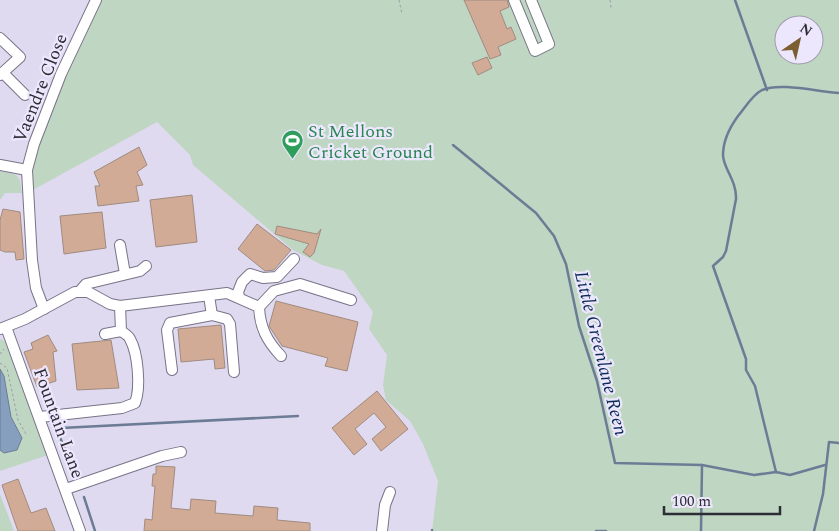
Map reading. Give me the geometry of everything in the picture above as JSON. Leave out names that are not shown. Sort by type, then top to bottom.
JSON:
[{"type":"street","name":"Vaendre Close","points":[[44,309],[36,288],[32,260],[27,170],[34,144],[62,74],[96,0]]},
{"type":"street","points":[[514,0],[535,51],[549,44],[531,0]]},
{"type":"street","points":[[0,38],[20,57],[1,74],[25,95]]},
{"type":"street","points":[[0,165],[27,170]]},
{"type":"street","points":[[120,246],[124,274]]},
{"type":"street","points":[[239,297],[238,292],[242,282],[250,274],[264,278],[277,277],[294,259]]},
{"type":"street","points":[[78,292],[86,284],[140,270],[146,266]]},
{"type":"street","points":[[281,356],[271,344],[260,325],[259,307],[274,291],[300,284],[350,300]]},
{"type":"street","points":[[3,328],[78,292],[88,292],[110,304],[120,306],[227,294],[239,297],[259,307]]},
{"type":"street","points":[[209,296],[212,316]]},
{"type":"street","points":[[120,306],[121,331]]},
{"type":"street","points":[[172,370],[167,330],[170,323],[212,316],[227,319],[230,324],[234,372]]},
{"type":"street","name":"Fountain Lane","points":[[3,328],[40,418],[80,531]]},
{"type":"street","points":[[40,418],[122,408],[135,403],[140,389],[138,371],[130,338],[121,331],[104,334]]},
{"type":"street","points":[[66,490],[162,456],[180,452]]},
{"type":"street","points":[[382,531],[385,505],[390,492]]},
{"type":"path","points":[[399,0],[402,14]]},
{"type":"path","points":[[610,0],[611,8]]},
{"type":"path","points":[[0,363],[7,368],[18,420],[27,436]]},
{"type":"green space","points":[[99,0],[839,0],[839,531],[432,531],[438,481],[423,444],[410,421],[386,400],[383,385],[387,355],[369,329],[373,312],[344,271],[322,265],[293,250],[193,165],[190,155],[157,122],[31,191],[32,170],[37,146],[55,94]]},
{"type":"green space","points":[[0,171],[14,174],[19,178],[22,193],[5,193],[0,200]]},
{"type":"green space","points":[[0,339],[7,342],[48,455],[0,471]]},
{"type":"green space","points":[[0,494],[14,531],[0,531]]},
{"type":"water","points":[[0,369],[4,376],[11,417],[22,438],[17,450],[4,453],[0,450]]},
{"type":"building","points":[[464,0],[507,0],[509,7],[500,11],[507,29],[511,27],[516,39],[498,47],[501,55],[490,59]]},
{"type":"building","points":[[487,57],[492,68],[478,75],[472,63]]},
{"type":"building","points":[[139,147],[147,165],[137,172],[143,185],[136,186],[139,201],[98,206],[95,186],[100,186],[94,172]]},
{"type":"building","points":[[192,195],[197,242],[156,247],[150,200]]},
{"type":"building","points":[[3,209],[20,212],[24,259],[16,260],[15,252],[0,250],[0,220]]},
{"type":"building","points":[[102,212],[106,248],[64,254],[60,216]]},
{"type":"building","points":[[257,224],[291,250],[274,270],[265,271],[238,249]]},
{"type":"building","points":[[277,226],[317,234],[321,229],[314,253],[310,257],[303,252],[309,244],[275,234]]},
{"type":"building","points":[[276,301],[358,322],[347,371],[325,366],[328,358],[282,346],[269,326]]},
{"type":"building","points":[[221,325],[225,368],[215,369],[214,359],[181,362],[178,329]]},
{"type":"building","points":[[48,335],[57,351],[53,352],[56,381],[37,387],[24,352],[33,349],[31,343]]},
{"type":"building","points":[[111,340],[119,388],[77,390],[72,344]]},
{"type":"building","points":[[377,391],[408,429],[381,451],[372,439],[386,427],[374,413],[355,429],[367,444],[354,455],[332,428]]},
{"type":"building","points":[[156,466],[175,467],[171,508],[190,510],[191,499],[216,501],[215,513],[253,516],[254,506],[278,508],[277,520],[310,523],[310,531],[144,531],[145,519],[152,520],[155,486],[152,486],[153,474],[156,474]]},
{"type":"building","points":[[18,479],[31,513],[46,508],[55,531],[18,531],[2,485]]},
{"type":"waterway","points":[[735,0],[767,90]]},
{"type":"waterway","points":[[776,472],[755,386],[746,370],[746,359],[713,266],[723,257],[726,251],[736,199],[736,192],[725,165],[723,149],[735,120],[752,98],[762,90],[789,87],[839,93]]},
{"type":"waterway","name":"Little Greenlane Reen","points":[[453,145],[536,213],[554,236],[566,264],[579,326],[597,381],[615,463],[702,465],[701,531]]},
{"type":"waterway","points":[[76,476],[59,435],[61,428],[298,416]]},
{"type":"waterway","points":[[814,531],[823,494],[829,442],[839,443]]},
{"type":"waterway","points":[[702,465],[754,475],[776,472],[790,475],[825,465]]},
{"type":"waterway","points":[[84,497],[95,531]]},
{"type":"waterway","points":[[596,531],[606,531]]},
{"type":"place","name":"St Mellons Cricket Ground","points":[[292,160]]}]
